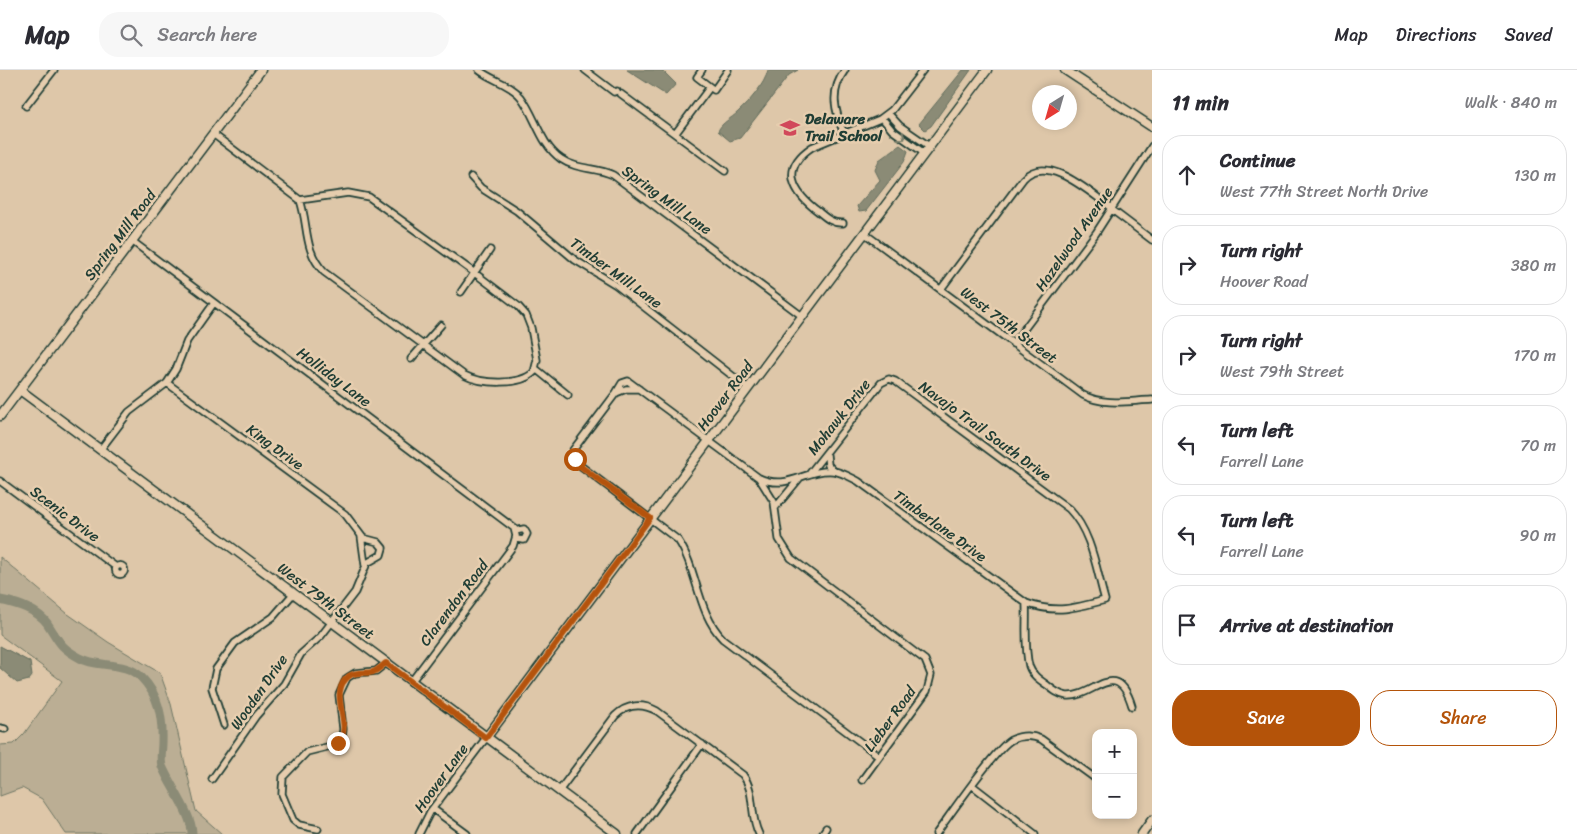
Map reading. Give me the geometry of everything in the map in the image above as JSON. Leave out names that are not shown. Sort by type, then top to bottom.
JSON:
[{"type":"street","points":[[26,106],[54,70]]},
{"type":"street","name":"Spring Mill Road","points":[[0,416],[261,70]]},
{"type":"street","name":"Spring Mill Lane","points":[[479,70],[521,97],[546,143],[557,156],[574,166],[599,170],[613,176],[802,316]]},
{"type":"street","points":[[585,70],[614,92],[619,92],[725,171]]},
{"type":"street","points":[[702,70],[696,77],[714,90],[728,70]]},
{"type":"street","points":[[844,134],[834,101],[837,83],[845,70]]},
{"type":"street","points":[[843,223],[827,218],[803,200],[796,189],[793,176],[796,162],[804,152],[882,118],[923,70]]},
{"type":"street","name":"Hoover Road","points":[[486,738],[987,70]]},
{"type":"street","points":[[1065,70],[1152,127]]},
{"type":"street","points":[[675,134],[710,87]]},
{"type":"street","points":[[888,113],[900,126],[930,146]]},
{"type":"street","points":[[882,118],[892,130],[924,153]]},
{"type":"street","points":[[213,134],[300,200],[307,242],[318,266],[464,375],[485,383],[513,380],[528,376],[535,370],[537,360],[531,328],[526,315],[518,306],[369,197],[348,193],[300,200]]},
{"type":"street","name":"Hazelwood Avenue","points":[[1013,344],[1111,208],[1152,146]]},
{"type":"street","points":[[940,289],[1027,175],[1045,169],[1053,170],[1066,178],[1111,208],[1152,240]]},
{"type":"street","name":"Timber Mill Lane","points":[[471,177],[481,188],[517,211],[575,260],[616,285],[748,388]]},
{"type":"street","name":"West 75th Street","points":[[864,233],[1013,344],[1093,400],[1106,402],[1152,400]]},
{"type":"street","name":"Holliday Lane","points":[[132,241],[512,526],[516,535],[522,540],[526,538],[525,530],[516,535]]},
{"type":"street","points":[[462,292],[490,250]]},
{"type":"street","points":[[100,450],[130,410],[167,383],[174,372],[186,341],[214,303]]},
{"type":"street","points":[[411,359],[441,325]]},
{"type":"street","points":[[535,370],[568,395]]},
{"type":"street","name":"Mohawk Drive","points":[[810,473],[881,383],[889,379]]},
{"type":"street","name":"Navajo Trail South Drive","points":[[889,379],[895,381],[1065,506],[1076,517],[1086,534],[1105,600]]},
{"type":"street","points":[[775,508],[771,496],[760,478],[639,389],[624,381],[573,450],[580,466],[671,534],[682,546],[710,622],[718,634],[879,756]]},
{"type":"street","name":"King Drive","points":[[167,383],[345,514],[361,536],[367,540],[378,542],[383,548],[381,555],[368,561],[365,565],[355,592],[332,623]]},
{"type":"street","points":[[616,393],[626,389],[639,389]]},
{"type":"street","name":"West 79th Street","points":[[20,390],[617,834]]},
{"type":"street","points":[[826,455],[828,465],[834,471]]},
{"type":"street","name":"Timberlane Drive","points":[[760,478],[781,483],[799,479],[810,473],[834,471],[858,481],[1026,603],[1041,609],[1064,611],[1105,600]]},
{"type":"street","points":[[775,508],[799,479]]},
{"type":"street","name":"Scenic Drive","points":[[0,481],[116,567]]},
{"type":"street","name":"Lieber Road","points":[[775,508],[779,539],[791,558],[922,656],[930,671],[930,682],[927,691],[862,780]]},
{"type":"street","name":"Clarendon Road","points":[[411,682],[514,546],[516,535]]},
{"type":"street","name":"King Drive","points":[[361,536],[365,565]]},
{"type":"street","points":[[224,725],[212,688],[216,669],[235,642],[273,617],[292,594]]},
{"type":"street","points":[[1026,603],[1028,664],[1035,676],[1058,693],[1066,696],[1078,694],[1100,683],[1112,681],[1125,689],[1132,706]]},
{"type":"street","name":"Wooden Drive","points":[[212,780],[256,716],[284,684],[301,654],[332,623]]},
{"type":"street","points":[[318,829],[299,825],[293,820],[282,794],[284,777],[307,752],[333,745],[341,740],[343,729],[339,695],[347,678],[356,673],[376,671],[386,663]]},
{"type":"street","points":[[559,791],[615,716],[626,708],[645,706],[657,711],[740,772],[751,789],[754,823],[759,834]]},
{"type":"street","points":[[936,834],[1004,746],[1013,739],[1034,736],[1045,741],[1092,776]]},
{"type":"street","name":"Hoover Lane","points":[[420,834],[433,809],[486,738]]},
{"type":"street","points":[[637,834],[702,744]]},
{"type":"street","points":[[973,786],[1035,834]]},
{"type":"street","points":[[433,809],[467,834]]},
{"type":"street","points":[[1142,834],[1152,821]]},
{"type":"street","points":[[822,834],[826,828]]},
{"type":"shaded area","points":[[627,70],[662,70],[676,84],[666,95]]},
{"type":"shaded area","points":[[768,70],[798,70],[789,75],[740,138],[730,141],[718,131],[722,125],[752,98],[764,81]]},
{"type":"shaded area","points":[[963,70],[971,70],[931,126],[925,130],[919,124]]},
{"type":"shaded area","points":[[900,145],[908,151],[904,162],[866,211],[859,212],[857,206],[880,180],[875,170],[879,160]]},
{"type":"shaded area","points":[[0,557],[68,614],[108,642],[160,673],[171,704],[196,811],[222,834],[66,834],[42,799],[22,788],[0,796],[0,745],[14,744],[24,734],[62,681],[0,635]]},
{"type":"shaded area","points":[[0,646],[30,662],[32,676],[29,680],[17,683],[0,668]]},
{"type":"waterway","points":[[0,600],[19,605],[38,614],[47,623],[60,643],[73,654],[87,661],[128,669],[135,672],[147,684],[156,699],[161,716],[162,766],[189,819],[192,834]]},
{"type":"place","name":"Delaware Trail School","points":[[790,128]]},
{"type":"route","points":[[338,743],[343,733],[339,695],[344,682],[352,674],[376,671],[386,663],[486,738],[650,518],[580,466],[575,459]]}]
